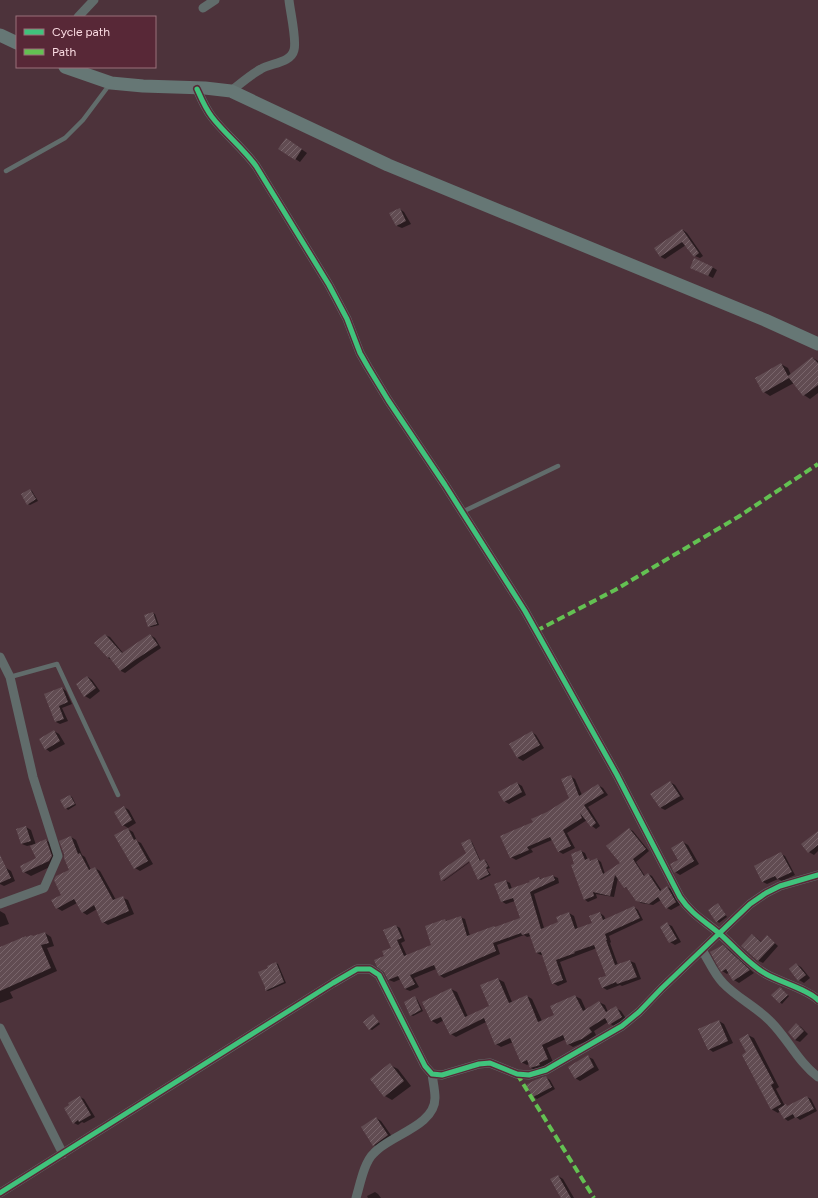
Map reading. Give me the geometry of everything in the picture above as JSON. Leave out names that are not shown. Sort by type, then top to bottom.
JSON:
[{"type":"main road","points":[[0,35],[16,43]]},
{"type":"main road","points":[[68,68],[111,82],[143,86],[197,89],[205,88],[231,91],[388,165],[758,316],[818,344]]},
{"type":"street","points":[[79,16],[94,0]]},
{"type":"street","points":[[203,8],[215,0]]},
{"type":"street","points":[[231,91],[260,69],[284,61],[291,56],[294,50],[294,40],[289,0]]},
{"type":"street","points":[[197,89],[212,117],[247,154],[256,166],[329,285],[347,319],[360,353],[372,374],[525,611],[616,775],[680,898],[694,914],[720,934],[755,968],[778,981],[810,994],[818,1000]]},
{"type":"street","points":[[0,657],[10,677],[33,777],[58,856],[44,888],[0,904]]},
{"type":"street","points":[[432,1074],[442,1075],[479,1064],[490,1063],[517,1074],[529,1075],[546,1070],[622,1026],[639,1012],[750,904],[766,893],[780,886],[818,875]]},
{"type":"street","points":[[702,950],[715,973],[724,984],[748,1004],[762,1013],[772,1023],[800,1060],[818,1077]]},
{"type":"street","points":[[0,1193],[333,983],[357,969],[370,969],[379,975],[425,1066],[432,1074],[435,1099],[429,1116],[422,1122],[387,1142],[374,1153],[369,1160],[356,1198]]},
{"type":"street","points":[[0,1028],[63,1154]]},
{"type":"lane","points":[[6,171],[65,138],[83,120],[111,82]]},
{"type":"lane","points":[[462,512],[558,466]]},
{"type":"lane","points":[[10,677],[57,664],[118,795]]},
{"type":"building","points":[[286,138],[302,149],[295,160],[278,149]]},
{"type":"building","points":[[400,208],[406,221],[396,226],[389,213]]},
{"type":"building","points":[[682,229],[699,253],[694,257],[682,242],[660,257],[654,248]]},
{"type":"building","points":[[694,258],[713,267],[708,276],[690,268]]},
{"type":"building","points":[[812,357],[818,363],[818,385],[803,396],[789,378],[763,393],[755,378],[781,363],[788,376]]},
{"type":"building","points":[[30,489],[36,499],[27,505],[21,494]]},
{"type":"building","points":[[153,612],[157,624],[148,627],[144,615]]},
{"type":"building","points":[[105,634],[122,653],[150,634],[158,645],[120,671],[109,657],[108,658],[94,643]]},
{"type":"building","points":[[87,676],[96,688],[84,697],[76,684]]},
{"type":"building","points":[[62,687],[68,702],[59,706],[64,719],[55,722],[44,694]]},
{"type":"building","points":[[54,730],[60,741],[45,750],[39,739]]},
{"type":"building","points":[[532,731],[540,745],[517,758],[509,744]]},
{"type":"building","points":[[571,775],[579,796],[598,784],[604,793],[584,805],[596,823],[591,827],[580,813],[582,818],[563,830],[571,846],[558,852],[550,837],[527,847],[529,850],[510,858],[500,836],[533,822],[531,819],[547,812],[569,798],[561,779]]},
{"type":"building","points":[[670,781],[680,796],[660,808],[650,794]]},
{"type":"building","points":[[517,782],[522,792],[504,802],[498,792]]},
{"type":"building","points":[[70,795],[75,804],[65,809],[60,800]]},
{"type":"building","points":[[124,806],[132,820],[122,826],[114,812]]},
{"type":"building","points":[[26,826],[31,841],[21,844],[16,829]]},
{"type":"building","points":[[128,828],[148,861],[134,869],[114,835]]},
{"type":"building","points":[[629,828],[646,849],[633,859],[644,876],[648,873],[660,891],[667,886],[676,902],[666,909],[658,897],[649,904],[636,901],[615,875],[610,896],[593,892],[594,896],[584,900],[571,865],[574,864],[571,854],[581,850],[585,860],[589,858],[590,861],[597,858],[603,874],[620,863],[606,846]]},
{"type":"building","points":[[818,831],[818,845],[808,853],[801,844]]},
{"type":"building","points":[[71,836],[78,854],[80,853],[89,870],[95,867],[113,900],[123,896],[129,911],[102,923],[94,905],[82,913],[74,899],[56,909],[51,900],[61,895],[54,880],[56,876],[69,870],[59,841]]},
{"type":"building","points":[[46,839],[52,856],[49,861],[23,873],[20,866],[36,858],[30,846]]},
{"type":"building","points":[[470,839],[480,861],[484,859],[488,866],[486,868],[489,874],[478,880],[469,861],[441,881],[439,872],[466,853],[461,843]]},
{"type":"building","points":[[683,841],[694,861],[674,873],[670,864],[678,860],[671,848]]},
{"type":"building","points":[[781,852],[792,872],[777,879],[775,876],[762,882],[754,866]]},
{"type":"building","points":[[0,855],[11,878],[0,883]]},
{"type":"building","points":[[553,875],[555,880],[530,892],[541,929],[558,922],[556,917],[569,912],[575,929],[592,923],[589,916],[600,912],[603,920],[634,906],[640,918],[605,934],[615,965],[630,960],[637,977],[617,984],[616,982],[602,988],[598,978],[606,976],[594,945],[556,960],[563,980],[552,984],[541,952],[536,953],[529,933],[522,935],[521,933],[493,943],[496,951],[439,976],[434,965],[410,975],[415,984],[405,989],[398,976],[388,980],[384,972],[377,967],[374,960],[384,956],[382,951],[391,948],[383,930],[396,925],[402,938],[397,940],[404,956],[431,945],[425,926],[445,919],[446,921],[461,916],[467,936],[494,926],[495,927],[520,918],[513,898],[501,902],[494,884],[506,880],[509,889],[530,882],[529,881],[539,877],[540,879]]},
{"type":"building","points":[[718,903],[726,915],[716,922],[708,910]]},
{"type":"building","points":[[667,922],[677,939],[669,943],[660,927]]},
{"type":"building","points":[[45,932],[49,943],[41,945],[51,968],[0,991],[0,947],[26,936],[33,936]]},
{"type":"building","points":[[752,934],[761,942],[767,935],[775,943],[758,961],[741,946]]},
{"type":"building","points":[[723,945],[750,970],[733,981],[726,969],[721,972],[710,952]]},
{"type":"building","points":[[276,962],[284,982],[265,991],[265,987],[258,972],[268,968],[267,966]]},
{"type":"building","points":[[796,963],[806,975],[798,981],[789,969]]},
{"type":"building","points":[[498,978],[509,1003],[527,995],[538,1022],[554,1015],[550,1006],[575,995],[583,1011],[599,1001],[606,1012],[616,1006],[622,1017],[609,1025],[605,1018],[589,1028],[592,1032],[582,1039],[567,1045],[563,1035],[542,1045],[548,1059],[539,1063],[540,1065],[530,1068],[527,1060],[521,1063],[510,1038],[495,1045],[484,1018],[450,1035],[441,1017],[431,1021],[422,1002],[451,988],[465,1017],[489,1006],[480,985]]},
{"type":"building","points":[[780,987],[788,995],[779,1003],[771,995]]},
{"type":"building","points":[[415,996],[421,1010],[410,1016],[404,1002]]},
{"type":"building","points":[[373,1014],[379,1022],[369,1030],[363,1022]]},
{"type":"building","points":[[719,1020],[728,1041],[708,1050],[698,1029]]},
{"type":"building","points":[[796,1023],[804,1031],[795,1040],[788,1032]]},
{"type":"building","points":[[748,1034],[774,1083],[771,1085],[781,1104],[771,1110],[742,1055],[746,1052],[739,1039]]},
{"type":"building","points":[[588,1055],[594,1067],[575,1079],[568,1067]]},
{"type":"building","points":[[390,1063],[404,1081],[384,1097],[370,1079]]},
{"type":"building","points":[[546,1076],[552,1087],[533,1097],[526,1085]]},
{"type":"building","points":[[80,1096],[91,1115],[79,1122],[78,1120],[73,1124],[64,1108],[69,1105],[68,1103]]},
{"type":"building","points":[[807,1096],[814,1109],[795,1118],[793,1114],[784,1119],[778,1109],[786,1104],[787,1106]]},
{"type":"building","points":[[376,1117],[388,1135],[373,1146],[361,1127]]},
{"type":"building","points":[[558,1175],[571,1198],[561,1198],[550,1179]]},
{"type":"marked path","points":[[536,631],[615,590],[738,517],[818,464]]},
{"type":"marked path","points":[[517,1074],[594,1198]]},
{"type":"cycle path","points":[[197,89],[205,107],[212,117],[256,166],[329,285],[347,319],[360,353],[368,367],[525,611],[617,775],[680,897],[694,913],[720,934],[753,966],[772,977],[801,989],[818,1000]]},
{"type":"cycle path","points":[[0,1193],[357,969],[370,969],[379,975],[425,1066],[432,1074],[442,1075],[479,1064],[490,1063],[517,1074],[529,1075],[546,1070],[622,1026],[639,1012],[750,904],[766,893],[780,886],[818,875]]}]
